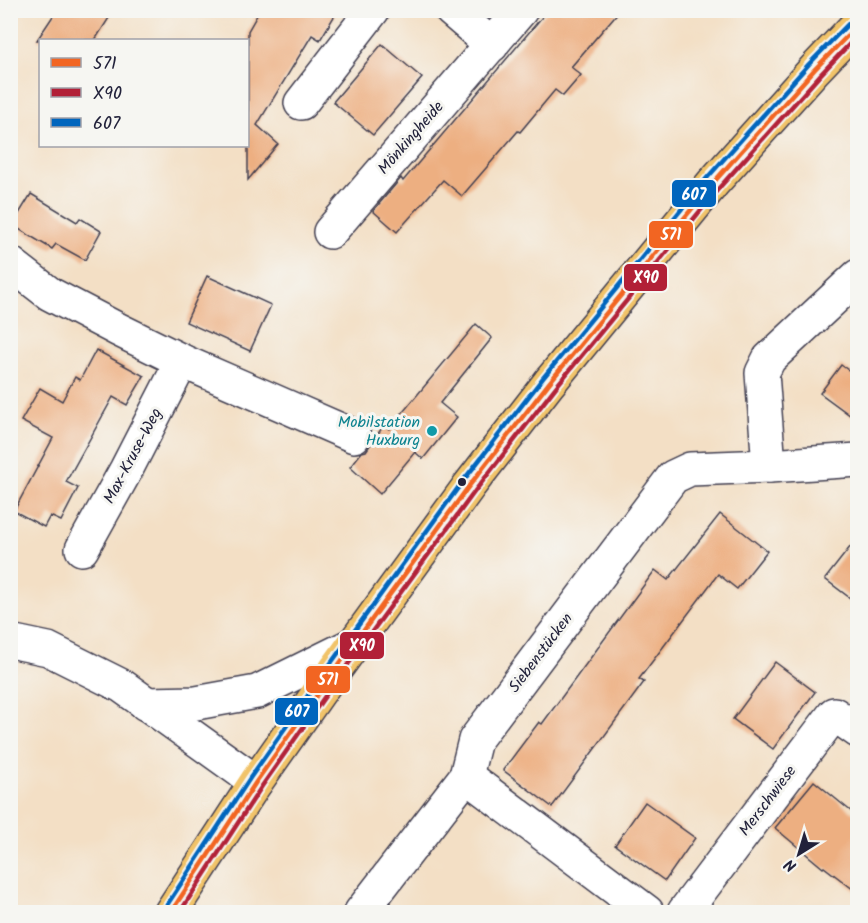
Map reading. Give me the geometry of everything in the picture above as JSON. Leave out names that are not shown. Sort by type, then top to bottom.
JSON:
[{"type":"main road","points":[[171,912],[256,782],[469,486],[556,374],[713,183],[858,24]]},
{"type":"street","points":[[301,103],[373,10]]},
{"type":"street","points":[[451,10],[492,45]]},
{"type":"street","name":"Mönkingheide","points":[[330,232],[521,10]]},
{"type":"street","points":[[10,263],[50,294],[117,330],[354,436]]},
{"type":"street","points":[[769,466],[762,373],[769,359],[858,276]]},
{"type":"street","name":"Max-Kruse-Weg","points":[[82,549],[182,361]]},
{"type":"street","name":"Siebenstücken","points":[[361,912],[466,776],[475,740],[673,477],[690,469],[858,460]]},
{"type":"street","points":[[10,640],[48,649],[122,686],[256,782]]},
{"type":"street","points":[[146,704],[196,703],[256,692],[354,644]]},
{"type":"street","name":"Merschwiese","points":[[684,912],[834,714],[858,731]]},
{"type":"street","points":[[466,776],[647,912]]},
{"type":"building","points":[[57,10],[114,10],[96,39],[37,40]]},
{"type":"building","points":[[260,10],[338,10],[320,40],[312,35],[257,125],[278,144],[248,180],[249,39],[248,31]]},
{"type":"building","points":[[548,10],[620,10],[571,67],[581,75],[563,96],[555,90],[462,196],[443,180],[397,232],[373,211],[401,178],[403,181]]},
{"type":"building","points":[[382,44],[422,78],[373,135],[333,102]]},
{"type":"building","points":[[31,194],[77,222],[80,218],[101,231],[85,260],[56,244],[52,249],[12,225]]},
{"type":"building","points":[[207,276],[271,305],[250,351],[186,322]]},
{"type":"building","points":[[476,324],[492,338],[440,403],[457,417],[423,459],[415,452],[380,494],[350,467],[362,452],[366,451],[384,425],[389,429]]},
{"type":"building","points":[[96,350],[144,376],[127,405],[113,397],[66,482],[78,488],[61,521],[50,516],[44,527],[14,511],[53,438],[21,421],[40,388],[62,401],[75,377],[80,380]]},
{"type":"building","points":[[841,365],[858,377],[858,421],[820,393]]},
{"type":"building","points":[[720,514],[767,551],[737,589],[718,574],[639,679],[644,682],[552,807],[503,770],[539,722],[542,724],[655,570],[668,580]]},
{"type":"building","points":[[858,537],[858,604],[825,579]]},
{"type":"building","points":[[775,662],[815,692],[773,749],[733,719]]},
{"type":"building","points":[[814,781],[858,817],[858,893],[823,868],[775,828]]},
{"type":"building","points":[[645,802],[695,838],[665,881],[615,845]]},
{"type":"transit line","name":"607","points":[[165,908],[250,778],[463,481],[543,378],[707,178],[809,64],[853,19]]},
{"type":"transit line","name":"571","points":[[171,912],[256,782],[469,486],[549,383],[713,183],[815,69],[858,25]]},
{"type":"transit line","name":"X90","points":[[180,912],[262,786],[475,491],[555,388],[719,188],[858,35]]},
{"type":"place","name":"Mobilstation Huxburg","points":[[432,431]]}]
